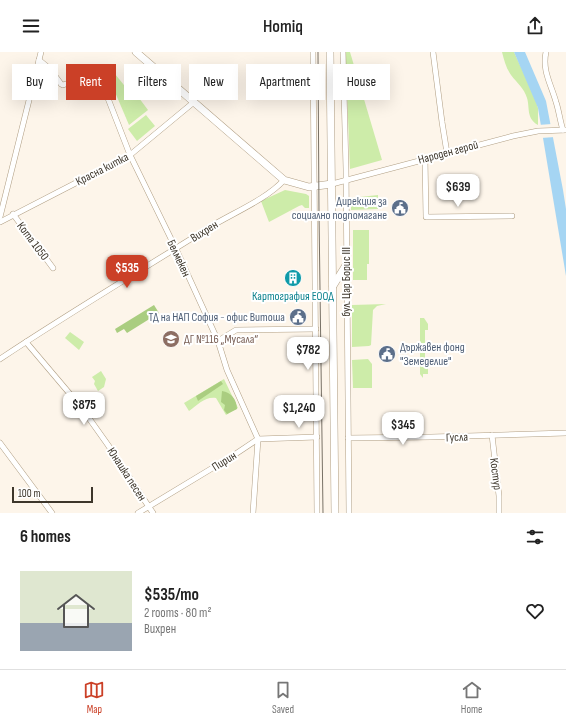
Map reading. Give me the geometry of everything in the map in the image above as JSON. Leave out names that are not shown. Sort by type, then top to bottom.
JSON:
[{"type":"main road","points":[[137,52],[284,180],[298,185],[313,187],[332,184]]},
{"type":"main road","name":"бул. Цар Борис III","points":[[330,52],[335,513]]},
{"type":"main road","points":[[333,286],[346,265]]},
{"type":"street","points":[[0,217],[41,52]]},
{"type":"street","points":[[312,52],[317,513]]},
{"type":"street","name":"бул. Цар Борис III","points":[[343,52],[349,513]]},
{"type":"street","points":[[433,52],[447,153]]},
{"type":"street","points":[[546,52],[545,71],[565,130]]},
{"type":"street","name":"Белмекен","points":[[39,60],[50,69],[63,85],[92,75],[97,76],[102,83],[130,155],[176,249],[218,341],[227,370],[258,439],[253,513]]},
{"type":"street","name":"Красна китка","points":[[0,222],[130,155],[194,102]]},
{"type":"street","name":"Народен герой","points":[[332,184],[425,158],[513,136],[538,131],[565,130]]},
{"type":"street","points":[[425,158],[426,217],[512,216]]},
{"type":"street","name":"Вихрен","points":[[0,359],[214,225],[275,189],[284,180]]},
{"type":"street","name":"Кота 1050","points":[[13,214],[53,268]]},
{"type":"street","points":[[218,341],[236,330],[316,329]]},
{"type":"street","name":"Юнашка песен","points":[[26,342],[81,407],[153,513]]},
{"type":"street","name":"Гусла","points":[[348,438],[492,436],[566,433]]},
{"type":"street","name":"Костур","points":[[492,436],[499,496],[499,513]]},
{"type":"street","points":[[258,439],[317,437]]},
{"type":"street","name":"Пирин","points":[[138,513],[258,439]]},
{"type":"street","points":[[0,443],[52,513]]},
{"type":"green space","points":[[346,52],[350,52],[354,64],[346,64]]},
{"type":"green space","points":[[502,52],[514,52],[535,98],[538,108],[538,125],[530,116],[526,94],[509,72]]},
{"type":"green space","points":[[116,75],[124,85],[124,100],[140,100],[148,110],[129,125],[116,94]]},
{"type":"green space","points":[[347,100],[364,100],[382,160],[350,169]]},
{"type":"green space","points":[[146,115],[155,126],[137,141],[128,129]]},
{"type":"green space","points":[[285,190],[306,194],[309,196],[309,208],[305,208],[302,205],[299,206],[269,222],[261,201]]},
{"type":"green space","points":[[378,195],[378,209],[351,210],[351,198]]},
{"type":"green space","points":[[353,230],[369,230],[369,264],[367,264],[367,280],[353,280]]},
{"type":"green space","points":[[386,304],[377,306],[373,310],[371,345],[352,347],[352,305]]},
{"type":"green space","points":[[154,305],[159,313],[127,333],[124,329],[117,333],[115,329]]},
{"type":"green space","points":[[420,318],[424,318],[428,324],[428,330],[425,330],[425,362],[428,362],[428,374],[423,374],[423,378],[420,374]]},
{"type":"green space","points":[[70,332],[84,342],[79,350],[65,338]]},
{"type":"green space","points":[[368,359],[372,364],[372,388],[353,388],[352,360]]},
{"type":"green space","points":[[101,371],[106,379],[104,387],[98,391],[92,377]]},
{"type":"green space","points":[[224,379],[238,408],[226,415],[216,398],[209,398],[189,411],[184,403]]},
{"type":"green space","points":[[221,381],[223,384],[198,401],[196,396]]},
{"type":"green space","points":[[222,391],[231,395],[237,406],[237,409],[227,414],[224,410],[225,405],[221,402]]},
{"type":"water","points":[[514,52],[525,52],[546,101],[566,209],[566,276],[538,108]]},
{"type":"pier","points":[[552,124],[555,137],[541,138],[538,125]]},
{"type":"tram line","points":[[318,52],[323,513]]},
{"type":"place","name":"Дирекция за социално подпомагане","points":[[400,208]]},
{"type":"place","name":"Картография ЕООД","points":[[293,278]]},
{"type":"place","name":"ТД на НАП София - офис Витоша","points":[[298,317]]},
{"type":"place","name":"ДГ №116 „Мусала“","points":[[171,339]]},
{"type":"place","name":"Държавен фонд \"Земеделие\"","points":[[387,354]]}]
